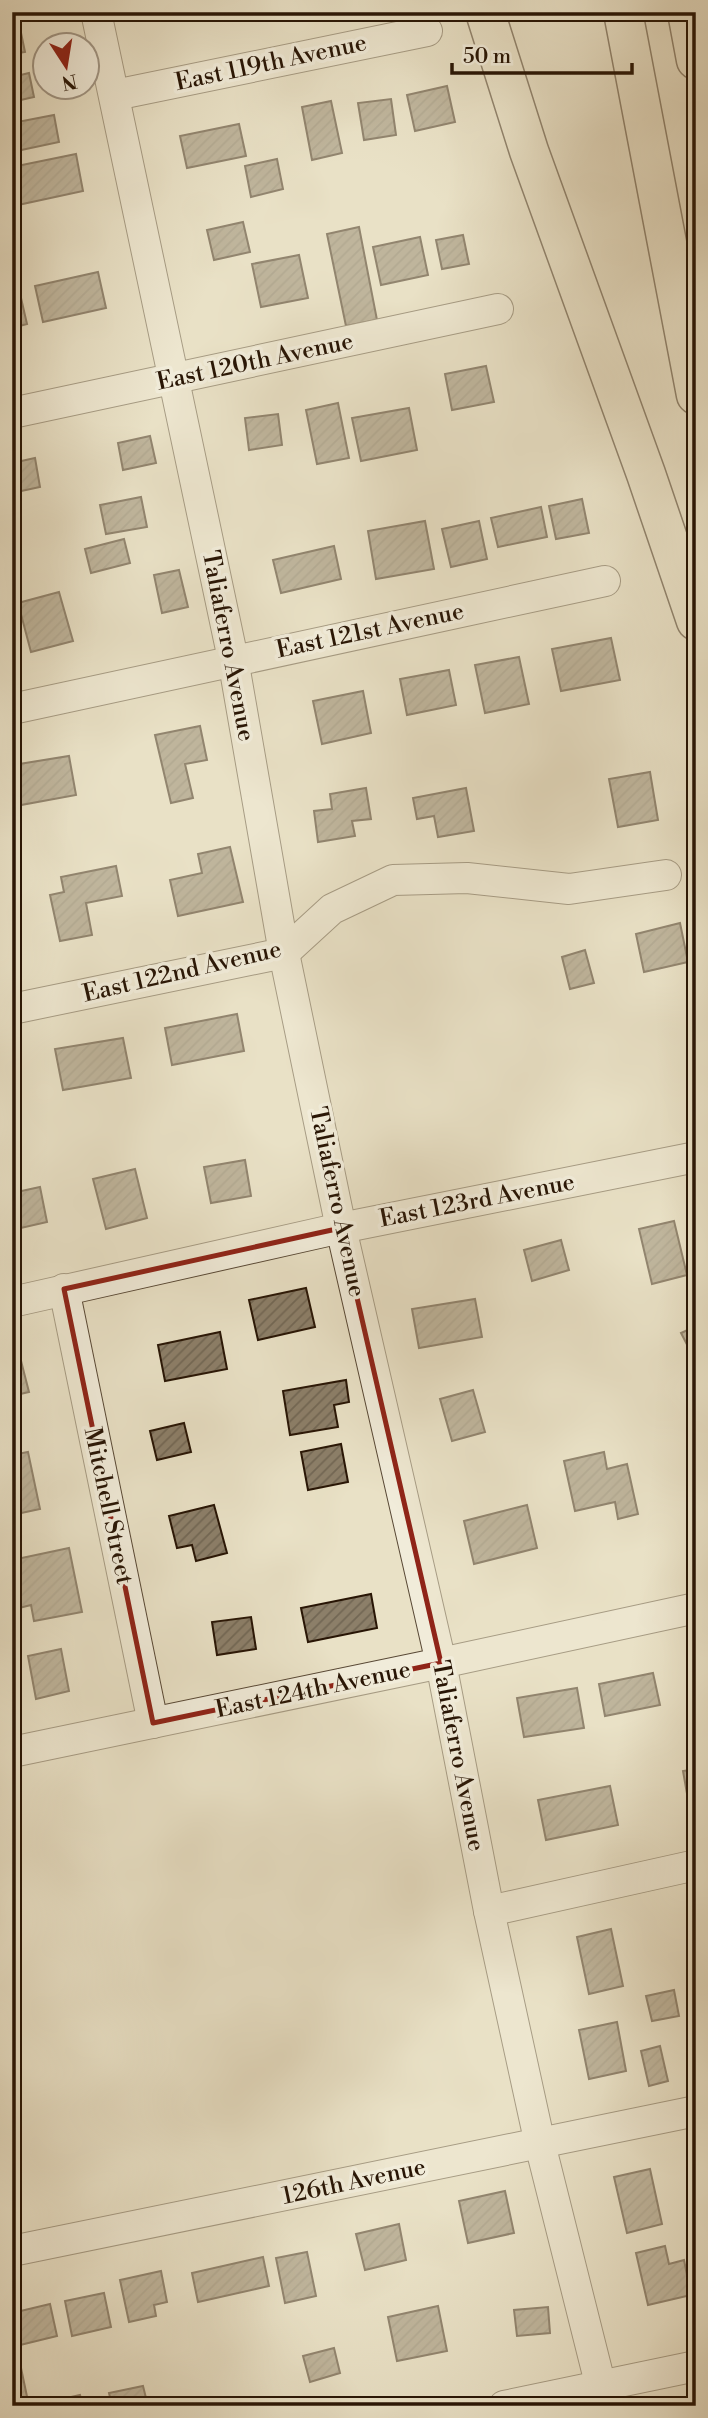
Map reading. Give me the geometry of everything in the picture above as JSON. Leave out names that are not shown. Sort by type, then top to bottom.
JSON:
[{"type":"highway","points":[[485,12],[528,151],[646,474],[696,621]]},
{"type":"highway","points":[[623,12],[696,394]]},
{"type":"highway","points":[[687,12],[696,60]]},
{"type":"street","name":"Taliaferro Avenue","points":[[96,12],[233,660],[284,953],[341,1228],[441,1663],[489,1911],[540,2144],[601,2387]]},
{"type":"street","name":"East 119th Avenue","points":[[115,95],[427,31]]},
{"type":"street","name":"East 120th Avenue","points":[[12,413],[498,309]]},
{"type":"street","name":"East 121st Avenue","points":[[12,709],[605,581]]},
{"type":"street","name":"East 122nd Avenue","points":[[12,1009],[284,953],[332,909],[393,880],[467,878],[569,889],[666,875]]},
{"type":"street","name":"East 123rd Avenue","points":[[12,1302],[341,1228],[696,1157]]},
{"type":"street","name":"Mitchell Street","points":[[64,1289],[153,1723]]},
{"type":"street","name":"East 124th Avenue","points":[[12,1752],[696,1608]]},
{"type":"street","points":[[489,1911],[696,1865]]},
{"type":"street","name":"126th Avenue","points":[[12,2251],[696,2111]]},
{"type":"street","points":[[504,2406],[696,2367]]},
{"type":"highlighted area","points":[[341,1228],[441,1663],[153,1723],[64,1289]]},
{"type":"building","points":[[161,12],[201,12],[201,13],[162,19]]},
{"type":"building","points":[[20,28],[25,52],[12,54],[12,30]]},
{"type":"building","points":[[29,73],[32,97],[12,102],[12,77]]},
{"type":"building","points":[[447,86],[455,122],[415,131],[407,95]]},
{"type":"building","points":[[391,99],[396,135],[364,140],[358,103]]},
{"type":"building","points":[[331,101],[342,153],[312,160],[302,107]]},
{"type":"building","points":[[54,115],[59,142],[12,152],[12,123]]},
{"type":"building","points":[[239,124],[246,156],[187,168],[180,136]]},
{"type":"building","points":[[76,154],[83,191],[18,205],[12,167]]},
{"type":"building","points":[[277,159],[283,189],[251,197],[245,166]]},
{"type":"building","points":[[243,222],[250,252],[214,260],[207,230]]},
{"type":"building","points":[[359,227],[377,320],[346,326],[327,234]]},
{"type":"building","points":[[463,235],[469,264],[442,269],[436,240]]},
{"type":"building","points":[[420,237],[428,275],[381,285],[373,247]]},
{"type":"building","points":[[299,255],[308,298],[261,307],[252,264]]},
{"type":"building","points":[[98,272],[106,308],[43,322],[35,286]]},
{"type":"building","points":[[18,285],[27,324],[12,328],[12,286]]},
{"type":"building","points":[[486,366],[494,402],[452,410],[445,374]]},
{"type":"building","points":[[338,403],[349,458],[317,464],[306,410]]},
{"type":"building","points":[[409,408],[417,450],[361,461],[352,418]]},
{"type":"building","points":[[278,414],[282,445],[249,450],[245,418]]},
{"type":"building","points":[[150,436],[156,463],[123,470],[118,443]]},
{"type":"building","points":[[35,458],[40,487],[12,493],[12,463]]},
{"type":"building","points":[[141,497],[147,527],[106,534],[100,505]]},
{"type":"building","points":[[582,499],[589,533],[556,539],[549,506]]},
{"type":"building","points":[[541,507],[547,537],[498,547],[491,518]]},
{"type":"building","points":[[425,521],[434,569],[376,579],[368,531]]},
{"type":"building","points":[[479,521],[487,559],[451,567],[442,529]]},
{"type":"building","points":[[124,539],[130,563],[91,573],[85,549]]},
{"type":"building","points":[[334,546],[341,579],[281,593],[273,560]]},
{"type":"building","points":[[179,570],[188,607],[162,613],[154,575]]},
{"type":"building","points":[[59,592],[73,641],[31,652],[18,603]]},
{"type":"building","points":[[611,638],[620,680],[561,691],[552,649]]},
{"type":"building","points":[[519,657],[529,704],[485,713],[475,665]]},
{"type":"building","points":[[449,670],[456,705],[407,715],[400,679]]},
{"type":"building","points":[[363,691],[371,733],[322,744],[313,701]]},
{"type":"building","points":[[200,726],[207,760],[185,764],[193,798],[171,803],[155,735]]},
{"type":"building","points":[[69,756],[76,795],[21,805],[13,765]]},
{"type":"building","points":[[650,772],[658,820],[618,827],[609,779]]},
{"type":"building","points":[[366,788],[371,819],[352,821],[355,836],[318,842],[314,811],[332,809],[330,794]]},
{"type":"building","points":[[466,788],[474,831],[438,837],[434,816],[417,819],[413,798]]},
{"type":"building","points":[[230,847],[243,902],[178,916],[170,880],[202,873],[198,854]]},
{"type":"building","points":[[116,866],[122,896],[86,903],[92,935],[60,941],[50,895],[64,892],[61,877]]},
{"type":"building","points":[[12,918],[20,952],[12,954]]},
{"type":"building","points":[[680,923],[688,962],[644,972],[636,934]]},
{"type":"building","points":[[585,950],[594,983],[570,989],[562,957]]},
{"type":"building","points":[[237,1014],[244,1051],[172,1065],[165,1028]]},
{"type":"building","points":[[123,1038],[131,1078],[63,1090],[55,1049]]},
{"type":"building","points":[[245,1160],[251,1196],[211,1203],[204,1167]]},
{"type":"building","points":[[135,1169],[147,1218],[106,1229],[93,1179]]},
{"type":"building","points":[[40,1187],[47,1222],[12,1230],[12,1193]]},
{"type":"building","points":[[674,1221],[687,1275],[652,1284],[639,1229]]},
{"type":"building","points":[[561,1240],[569,1270],[532,1281],[524,1250]]},
{"type":"building","points":[[306,1288],[315,1327],[258,1340],[249,1300]]},
{"type":"building","points":[[475,1299],[482,1337],[419,1348],[412,1309]]},
{"type":"building","points":[[696,1326],[696,1362],[681,1333]]},
{"type":"building","points":[[220,1332],[227,1369],[165,1381],[158,1345]]},
{"type":"building","points":[[19,1353],[29,1392],[12,1396],[12,1355]]},
{"type":"building","points":[[346,1380],[349,1402],[334,1405],[338,1427],[290,1435],[283,1391]]},
{"type":"building","points":[[473,1390],[485,1432],[452,1441],[440,1399]]},
{"type":"building","points":[[184,1423],[191,1452],[157,1460],[150,1431]]},
{"type":"building","points":[[341,1444],[348,1482],[308,1490],[301,1452]]},
{"type":"building","points":[[28,1452],[40,1509],[12,1515],[12,1455]]},
{"type":"building","points":[[604,1452],[607,1469],[627,1464],[638,1514],[618,1519],[615,1502],[575,1511],[564,1461]]},
{"type":"building","points":[[214,1505],[227,1553],[196,1561],[192,1545],[177,1548],[169,1516]]},
{"type":"building","points":[[527,1505],[537,1548],[474,1564],[464,1521]]},
{"type":"building","points":[[69,1548],[82,1612],[34,1621],[31,1605],[15,1609],[12,1560]]},
{"type":"building","points":[[371,1594],[377,1628],[308,1642],[301,1608]]},
{"type":"building","points":[[251,1617],[256,1649],[217,1655],[212,1622]]},
{"type":"building","points":[[61,1649],[69,1691],[36,1699],[28,1656]]},
{"type":"building","points":[[653,1673],[660,1705],[605,1716],[599,1684]]},
{"type":"building","points":[[577,1688],[584,1728],[524,1737],[517,1698]]},
{"type":"building","points":[[696,1769],[696,1804],[689,1805],[683,1771]]},
{"type":"building","points":[[610,1786],[618,1825],[546,1840],[538,1800]]},
{"type":"building","points":[[611,1929],[623,1986],[589,1994],[577,1937]]},
{"type":"building","points":[[674,1990],[679,2016],[652,2021],[646,1996]]},
{"type":"building","points":[[617,2022],[626,2071],[589,2079],[579,2030]]},
{"type":"building","points":[[660,2046],[668,2081],[649,2086],[641,2051]]},
{"type":"building","points":[[650,2169],[662,2224],[627,2233],[614,2177]]},
{"type":"building","points":[[505,2191],[514,2233],[468,2243],[459,2201]]},
{"type":"building","points":[[399,2224],[406,2260],[365,2270],[356,2234]]},
{"type":"building","points":[[665,2246],[669,2264],[684,2260],[691,2295],[648,2305],[636,2253]]},
{"type":"building","points":[[307,2252],[316,2296],[285,2303],[276,2258]]},
{"type":"building","points":[[263,2257],[269,2286],[198,2302],[192,2273]]},
{"type":"building","points":[[161,2271],[167,2302],[154,2305],[156,2316],[129,2322],[120,2280]]},
{"type":"building","points":[[104,2293],[111,2327],[72,2336],[65,2301]]},
{"type":"building","points":[[50,2304],[57,2336],[16,2346],[12,2331],[12,2313]]},
{"type":"building","points":[[438,2306],[447,2351],[397,2361],[388,2317]]},
{"type":"building","points":[[548,2307],[550,2333],[517,2336],[514,2310]]},
{"type":"building","points":[[334,2348],[340,2373],[310,2382],[303,2356]]},
{"type":"building","points":[[17,2349],[29,2406],[12,2406],[12,2350]]},
{"type":"building","points":[[143,2386],[148,2406],[112,2406],[109,2393]]},
{"type":"building","points":[[80,2395],[83,2406],[36,2406],[36,2405]]}]
